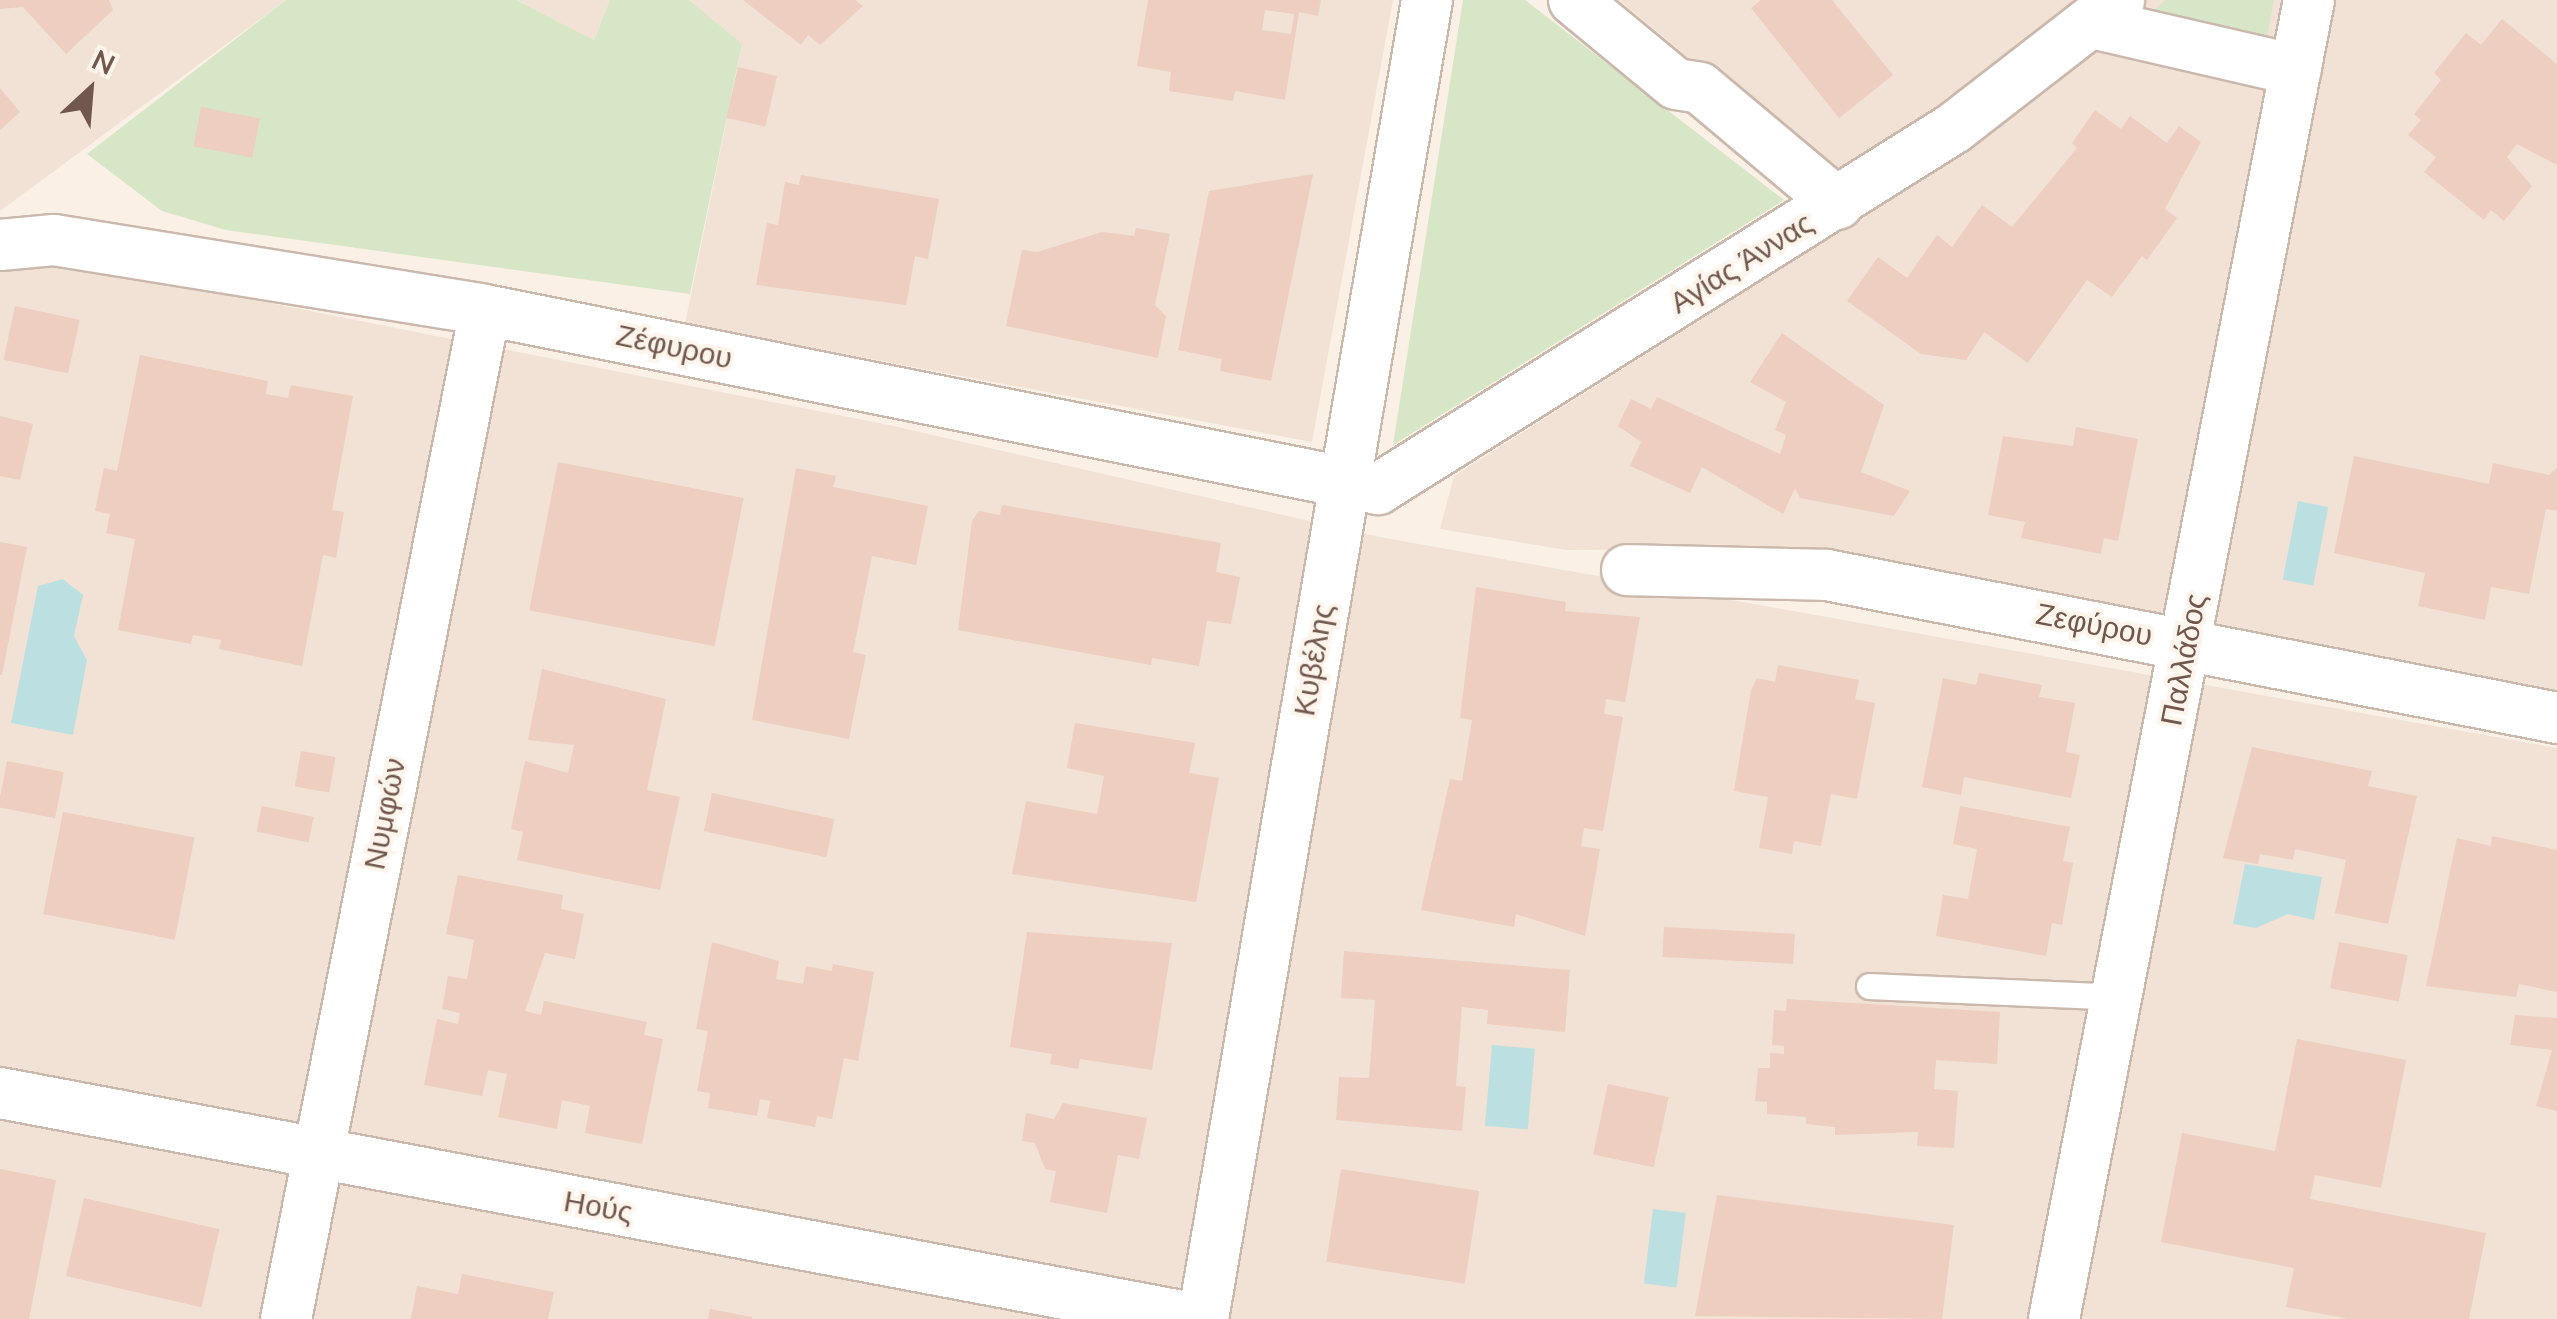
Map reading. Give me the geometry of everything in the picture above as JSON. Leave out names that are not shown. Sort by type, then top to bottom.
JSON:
[{"type":"street","name":"Κυβέλης","points":[[1200,1319],[1427,0]]},
{"type":"street","points":[[1574,0],[1676,84],[1700,88],[1838,204]]},
{"type":"street","name":"Παλλάδος","points":[[2054,1319],[2189,644],[2309,0]]},
{"type":"street","name":"Αγίας Άννας","points":[[1345,486],[1378,488],[1409,473],[1954,128],[2105,11]]},
{"type":"street","points":[[2105,11],[2296,70]]},
{"type":"street","name":"Ζέφυρου","points":[[0,245],[54,240],[485,310],[1345,486]]},
{"type":"street","name":"Νυμφών","points":[[286,1319],[485,310]]},
{"type":"street","name":"Ζεφύρου","points":[[1626,570],[1827,575],[2557,718]]},
{"type":"street","name":"Ηούς","points":[[0,1093],[1200,1319]]},
{"type":"lane","points":[[1869,986],[2116,997]]},
{"type":"shaded area","points":[[0,0],[286,0],[0,211]]},
{"type":"shaded area","points":[[516,0],[610,0],[594,40]]},
{"type":"shaded area","points":[[689,0],[1393,0],[1312,442],[685,324],[742,45]]},
{"type":"shaded area","points":[[1619,0],[2557,0],[2557,694],[1807,548],[1567,550],[1440,529],[1454,476],[1872,211]]},
{"type":"shaded area","points":[[50,260],[889,425],[1380,537],[2557,748],[2557,1319],[0,1319],[0,269]]},
{"type":"green space","points":[[286,0],[516,0],[594,40],[610,0],[689,0],[742,44],[690,294],[226,230],[162,211],[87,154]]},
{"type":"green space","points":[[1463,0],[1525,0],[1784,200],[1393,445]]},
{"type":"green space","points":[[2166,0],[2274,0],[2267,36],[2154,10]]},
{"type":"water","points":[[2298,501],[2328,507],[2313,585],[2283,580]]},
{"type":"water","points":[[63,579],[83,595],[74,636],[87,660],[73,735],[11,723],[38,586]]},
{"type":"water","points":[[2245,864],[2322,877],[2314,920],[2288,914],[2256,928],[2233,924]]},
{"type":"water","points":[[1492,1045],[1535,1049],[1528,1129],[1485,1126]]},
{"type":"water","points":[[1653,1209],[1686,1213],[1677,1287],[1644,1283]]},
{"type":"building","points":[[0,0],[109,0],[113,10],[66,54],[23,7],[0,9]]},
{"type":"building","points":[[743,0],[855,0],[863,6],[820,45],[808,35],[801,45]]},
{"type":"building","points":[[1148,0],[1321,0],[1318,16],[1299,12],[1285,100],[1235,91],[1233,101],[1169,91],[1171,72],[1137,66]],"holes":[[[1265,10],[1294,14],[1291,34],[1262,30]]]},
{"type":"building","points":[[1761,0],[1832,0],[1893,75],[1839,118],[1751,8]]},
{"type":"building","points":[[2502,19],[2557,64],[2557,165],[2517,144],[2507,157],[2532,186],[2504,221],[2491,210],[2484,220],[2424,172],[2436,157],[2408,135],[2421,120],[2414,114],[2441,80],[2434,73],[2466,33],[2481,45]]},
{"type":"building","points":[[738,67],[777,76],[765,127],[726,118]]},
{"type":"building","points":[[0,88],[20,112],[0,130]]},
{"type":"building","points":[[201,107],[260,118],[252,158],[193,146]]},
{"type":"building","points":[[2095,110],[2121,129],[2130,116],[2167,143],[2179,126],[2201,142],[2165,209],[2177,218],[2147,260],[2142,256],[2112,297],[2087,280],[2028,363],[1984,332],[1966,360],[1921,354],[1847,301],[1878,257],[1907,278],[1937,235],[1952,247],[1982,205],[2012,227],[2077,148],[2072,143]]},
{"type":"building","points":[[1313,174],[1271,381],[1220,371],[1222,359],[1178,350],[1209,191]]},
{"type":"building","points":[[801,175],[939,199],[928,259],[915,256],[906,305],[756,285],[767,223],[778,225],[785,182],[799,185]]},
{"type":"building","points":[[1136,228],[1170,234],[1155,305],[1166,316],[1158,358],[1006,326],[1022,250],[1037,252],[1102,232],[1134,236]]},
{"type":"building","points":[[15,306],[80,320],[68,374],[4,360]]},
{"type":"building","points":[[1782,333],[1884,405],[1861,472],[1910,491],[1894,516],[1800,498],[1795,488],[1783,514],[1702,467],[1690,493],[1630,466],[1641,442],[1618,426],[1631,399],[1651,409],[1657,397],[1780,454],[1786,435],[1775,430],[1786,402],[1750,382]]},
{"type":"building","points":[[140,355],[268,381],[266,394],[288,398],[291,385],[353,396],[332,510],[344,512],[336,558],[323,555],[302,666],[219,649],[221,640],[193,635],[191,644],[118,630],[135,539],[106,533],[110,514],[95,511],[104,468],[117,471]]},
{"type":"building","points":[[0,416],[33,424],[20,480],[0,476]]},
{"type":"building","points":[[2076,427],[2138,439],[2118,541],[2104,538],[2101,554],[2021,538],[2025,522],[1988,515],[2003,436],[2073,446]]},
{"type":"building","points":[[2354,456],[2489,484],[2493,463],[2549,475],[2557,467],[2557,511],[2546,509],[2529,594],[2491,587],[2485,620],[2418,606],[2425,573],[2334,553]]},
{"type":"building","points":[[558,462],[744,498],[715,646],[529,610]]},
{"type":"building","points":[[796,468],[836,476],[833,487],[928,506],[916,565],[872,556],[853,652],[866,655],[849,739],[752,720]]},
{"type":"building","points":[[1002,505],[1221,543],[1216,572],[1240,577],[1231,624],[1207,621],[1199,666],[1152,658],[1151,665],[958,630],[972,521],[979,511],[1000,515]]},
{"type":"building","points":[[0,542],[27,547],[2,675],[0,675]]},
{"type":"building","points":[[1476,587],[1566,602],[1565,611],[1640,617],[1625,702],[1606,699],[1604,714],[1623,717],[1603,831],[1584,828],[1581,846],[1600,849],[1585,936],[1516,914],[1514,927],[1421,910],[1450,779],[1462,781],[1472,720],[1460,718]]},
{"type":"building","points":[[1778,665],[1859,680],[1855,699],[1875,703],[1857,799],[1831,794],[1821,846],[1794,841],[1792,854],[1759,848],[1768,797],[1734,791],[1751,690],[1757,678],[1775,682]]},
{"type":"building","points":[[542,669],[666,699],[647,790],[680,797],[660,890],[517,860],[523,832],[511,829],[525,761],[568,773],[574,745],[528,740]]},
{"type":"building","points":[[1979,673],[2042,685],[2039,697],[2075,703],[2066,752],[2080,755],[2071,798],[1964,777],[1961,795],[1922,787],[1943,678],[1976,685]]},
{"type":"building","points":[[1075,723],[1195,743],[1189,773],[1219,778],[1196,902],[1012,874],[1026,801],[1097,814],[1104,776],[1067,768]]},
{"type":"building","points":[[2252,747],[2372,771],[2368,786],[2417,796],[2388,924],[2335,913],[2346,860],[2295,849],[2293,860],[2260,854],[2258,864],[2223,858]]},
{"type":"building","points":[[301,751],[335,757],[329,793],[295,786]]},
{"type":"building","points":[[7,761],[64,772],[55,818],[0,808]]},
{"type":"building","points":[[712,793],[834,819],[826,857],[704,831]]},
{"type":"building","points":[[262,806],[314,817],[308,842],[257,831]]},
{"type":"building","points":[[1960,806],[2070,827],[2063,861],[2073,863],[2062,925],[2052,923],[2046,956],[1936,936],[1943,895],[1968,899],[1977,849],[1953,844]]},
{"type":"building","points":[[63,812],[195,838],[175,940],[43,914]]},
{"type":"building","points":[[2492,836],[2557,850],[2557,992],[2519,984],[2516,997],[2426,986],[2457,838],[2491,846]]},
{"type":"building","points":[[458,875],[563,895],[561,909],[584,914],[575,959],[545,953],[525,1011],[541,1015],[544,1001],[647,1022],[644,1035],[663,1039],[642,1144],[585,1133],[590,1106],[562,1100],[557,1129],[498,1117],[507,1074],[488,1070],[482,1096],[424,1085],[437,1019],[458,1024],[460,1013],[442,1009],[448,976],[467,979],[474,940],[446,934]]},
{"type":"building","points":[[1664,927],[1795,934],[1793,964],[1662,957]]},
{"type":"building","points":[[1027,932],[1172,943],[1152,1070],[1080,1059],[1078,1069],[1050,1064],[1052,1054],[1010,1047]]},
{"type":"building","points":[[712,942],[779,961],[776,979],[803,984],[806,966],[832,971],[833,964],[874,972],[858,1061],[844,1058],[832,1119],[817,1116],[815,1127],[767,1118],[770,1101],[760,1099],[757,1116],[708,1108],[710,1093],[697,1091],[708,1031],[696,1029]]},
{"type":"building","points":[[2339,942],[2408,955],[2399,1001],[2330,988]]},
{"type":"building","points":[[1344,951],[1570,970],[1565,1032],[1487,1024],[1488,1010],[1462,1007],[1456,1086],[1466,1087],[1462,1131],[1336,1120],[1339,1077],[1369,1078],[1375,1000],[1341,998]]},
{"type":"building","points":[[1787,999],[2000,1012],[1997,1064],[1936,1060],[1934,1089],[1958,1091],[1954,1148],[1917,1146],[1918,1132],[1835,1135],[1835,1127],[1806,1124],[1806,1117],[1767,1114],[1767,1102],[1755,1101],[1758,1068],[1770,1068],[1770,1053],[1784,1054],[1784,1046],[1772,1045],[1774,1010],[1786,1011]]},
{"type":"building","points":[[2515,1015],[2557,1018],[2557,1111],[2536,1106],[2552,1050],[2510,1045]]},
{"type":"building","points":[[2297,1039],[2406,1060],[2381,1188],[2315,1175],[2310,1199],[2486,1233],[2469,1319],[2349,1319],[2286,1307],[2294,1268],[2161,1242],[2182,1133],[2275,1151]]},
{"type":"building","points":[[1608,1084],[1669,1097],[1654,1167],[1593,1154]]},
{"type":"building","points":[[1063,1103],[1147,1118],[1139,1159],[1118,1155],[1107,1213],[1050,1202],[1056,1171],[1045,1169],[1035,1143],[1022,1141],[1026,1113],[1054,1119]]},
{"type":"building","points":[[0,1169],[56,1180],[29,1319],[0,1319]]},
{"type":"building","points":[[1341,1169],[1479,1191],[1465,1284],[1326,1262]]},
{"type":"building","points":[[1717,1195],[1954,1225],[1942,1319],[1695,1316]]},
{"type":"building","points":[[84,1198],[219,1229],[201,1307],[66,1276]]},
{"type":"building","points":[[462,1274],[554,1292],[548,1319],[411,1319],[417,1286],[458,1294]]},
{"type":"building","points":[[710,1309],[752,1317],[752,1319],[708,1319]]}]
